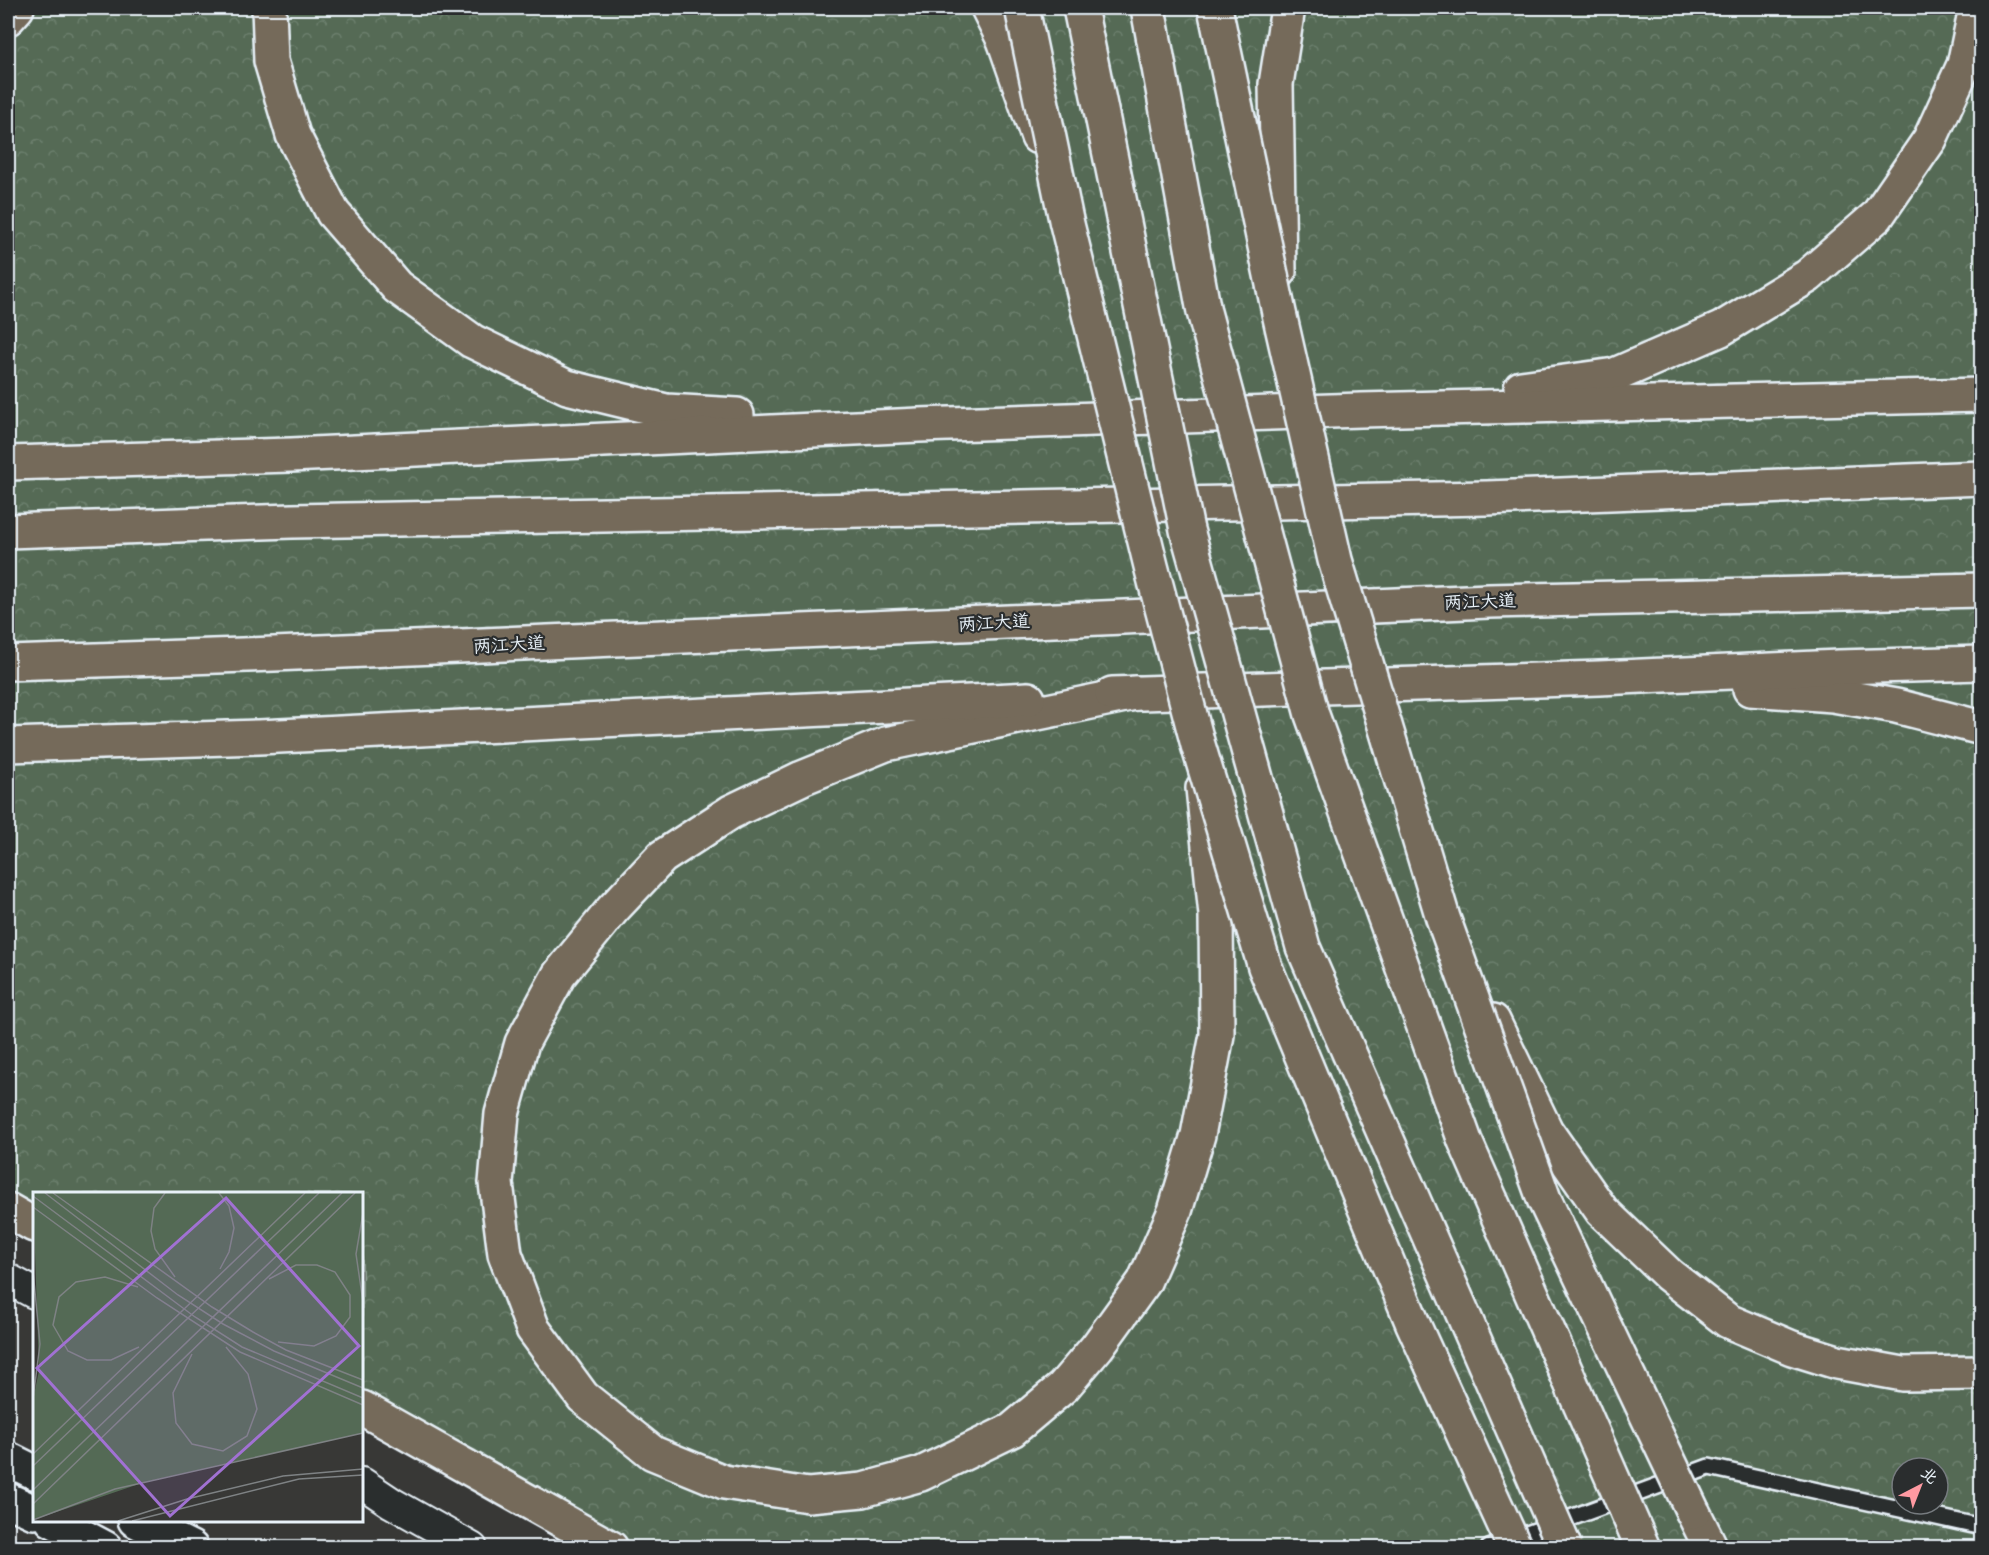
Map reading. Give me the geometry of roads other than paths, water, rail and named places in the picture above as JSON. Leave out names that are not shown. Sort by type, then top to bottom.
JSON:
[{"type":"main road","points":[[8,18],[17,8]]},
{"type":"main road","points":[[269,8],[271,62],[293,135],[333,213],[397,287],[472,341],[567,387],[666,411],[919,425]]},
{"type":"main road","points":[[988,8],[1004,40],[1066,220]]},
{"type":"main road","points":[[1022,8],[1066,220],[1151,566],[1198,745],[1265,967],[1413,1324],[1515,1548]]},
{"type":"main road","points":[[1080,8],[1186,530],[1304,947],[1565,1548]]},
{"type":"main road","points":[[1148,8],[1204,312],[1312,715],[1465,1141],[1643,1548]]},
{"type":"main road","points":[[1215,8],[1279,313],[1335,561],[1443,918],[1544,1199],[1711,1548]]},
{"type":"main road","points":[[1279,313],[1276,84],[1288,8]]},
{"type":"main road","points":[[1361,410],[1615,375],[1721,329],[1808,276],[1877,216],[1930,139],[1964,64],[1976,8]]},
{"type":"main road","points":[[8,464],[291,455],[919,425],[1361,410],[1982,395]]},
{"type":"main road","points":[[8,531],[292,520],[1487,498],[1982,478]]},
{"type":"main road","name":"两江大道","points":[[8,663],[274,654],[1489,601],[1982,590]]},
{"type":"main road","points":[[8,745],[259,737],[1135,693],[1982,663]]},
{"type":"main road","points":[[1599,678],[1833,695],[1896,706],[1982,728]]},
{"type":"main road","points":[[1135,693],[886,744],[802,778],[731,812],[662,857],[613,909],[559,975],[522,1043],[502,1114],[496,1183],[505,1254],[533,1329],[583,1397],[654,1453],[723,1482],[808,1495],[863,1490],[921,1474],[1012,1430],[1063,1387],[1097,1347],[1144,1282],[1175,1211],[1198,1135],[1217,1035],[1216,915],[1198,745]]},
{"type":"main road","points":[[1443,918],[1545,1131],[1602,1211],[1670,1275],[1728,1321],[1792,1348],[1837,1362],[1904,1374],[1982,1372]]},
{"type":"main road","points":[[8,1210],[33,1224]]},
{"type":"main road","points":[[363,1409],[611,1548]]},
{"type":"main road","points":[[8,1459],[33,1472]]},
{"type":"main road","points":[[8,1500],[33,1512]]},
{"type":"main road","points":[[54,1522],[105,1548]]},
{"type":"main road","points":[[137,1522],[191,1548]]},
{"type":"street","points":[[8,1278],[33,1292]]},
{"type":"street","points":[[363,1485],[472,1548]]},
{"type":"lane","points":[[1489,1548],[1709,1467],[1982,1527]]}]
